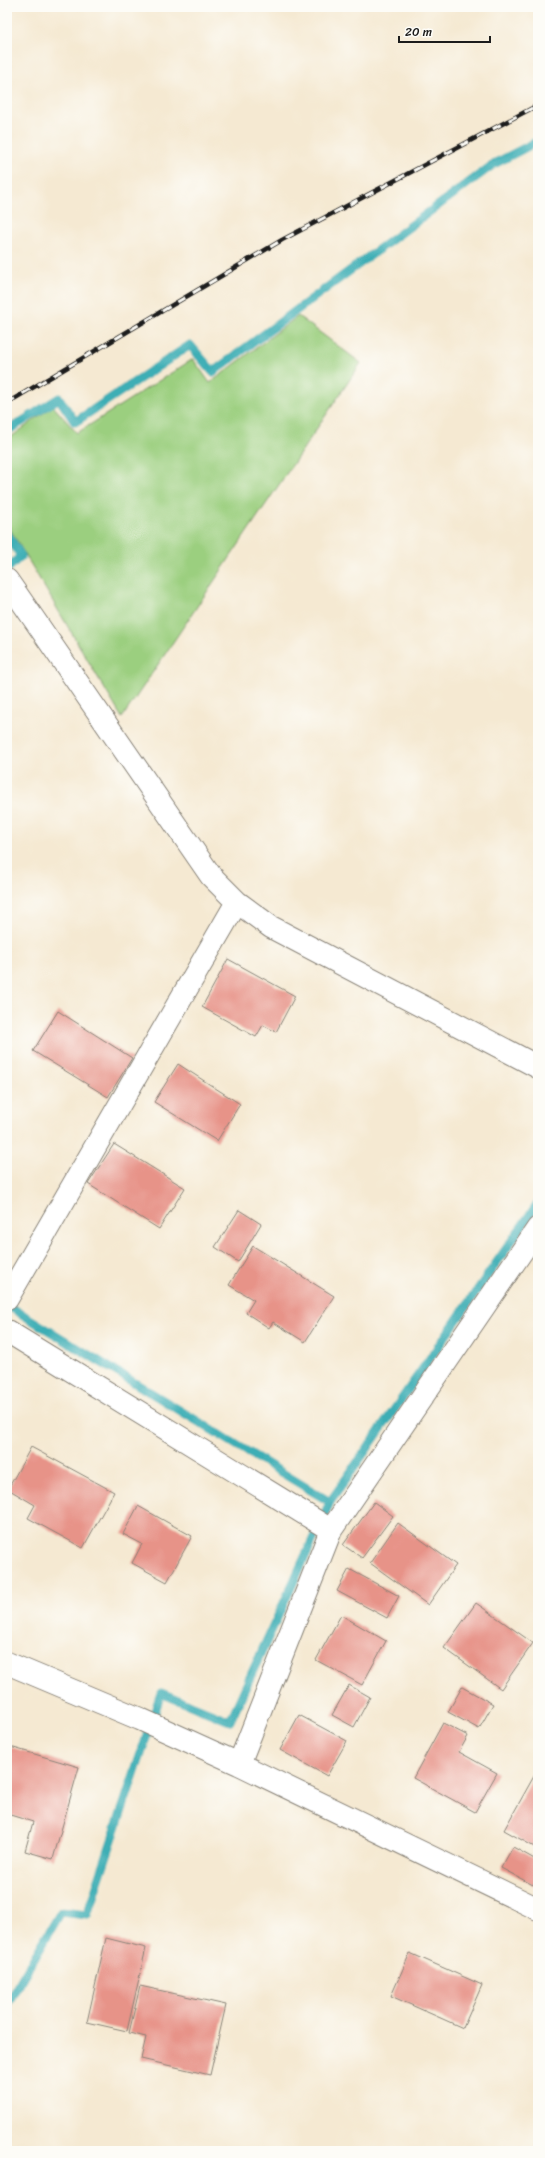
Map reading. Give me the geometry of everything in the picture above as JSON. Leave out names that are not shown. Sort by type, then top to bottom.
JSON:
[{"type":"street","points":[[7,580],[211,876],[237,902],[271,927],[538,1067]]},
{"type":"street","points":[[9,1295],[237,902]]},
{"type":"street","points":[[239,1764],[331,1530],[538,1228]]},
{"type":"street","points":[[7,1331],[331,1530]]},
{"type":"street","points":[[7,1663],[163,1729],[239,1764],[538,1909]]},
{"type":"green space","points":[[298,316],[361,363],[122,718],[7,524],[7,440],[53,406],[77,433],[193,359],[210,383]]},
{"type":"building","points":[[228,959],[295,996],[276,1032],[263,1025],[256,1037],[202,1007]]},
{"type":"building","points":[[58,1011],[132,1058],[108,1097],[33,1051]]},
{"type":"building","points":[[178,1064],[240,1104],[217,1141],[154,1102]]},
{"type":"building","points":[[114,1144],[185,1188],[159,1229],[88,1184]]},
{"type":"building","points":[[239,1210],[261,1224],[238,1262],[215,1247]]},
{"type":"building","points":[[253,1246],[334,1296],[305,1342],[273,1322],[269,1328],[246,1313],[254,1300],[229,1285]]},
{"type":"building","points":[[31,1447],[114,1492],[83,1548],[28,1518],[35,1505],[8,1489]]},
{"type":"building","points":[[374,1502],[393,1516],[362,1558],[343,1545]]},
{"type":"building","points":[[138,1506],[192,1536],[167,1582],[132,1563],[142,1544],[123,1534]]},
{"type":"building","points":[[398,1523],[456,1565],[428,1605],[370,1563]]},
{"type":"building","points":[[349,1569],[399,1596],[387,1618],[337,1591]]},
{"type":"building","points":[[476,1603],[533,1643],[501,1689],[444,1648]]},
{"type":"building","points":[[341,1615],[386,1641],[362,1685],[316,1660]]},
{"type":"building","points":[[349,1685],[370,1697],[354,1727],[332,1715]]},
{"type":"building","points":[[462,1687],[493,1704],[479,1729],[448,1712]]},
{"type":"building","points":[[299,1715],[347,1741],[327,1776],[280,1750]]},
{"type":"building","points":[[443,1723],[468,1736],[459,1752],[497,1773],[475,1812],[413,1778]]},
{"type":"building","points":[[7,1746],[79,1767],[53,1859],[25,1851],[33,1822],[7,1814]]},
{"type":"building","points":[[538,1769],[538,1849],[504,1830]]},
{"type":"building","points":[[513,1847],[538,1861],[538,1876],[533,1885],[501,1868]]},
{"type":"building","points":[[106,1938],[146,1948],[127,2031],[87,2022]]},
{"type":"building","points":[[410,1953],[482,1985],[463,2028],[391,1996]]},
{"type":"building","points":[[140,1986],[226,2005],[210,2075],[141,2059],[146,2037],[129,2033]]},
{"type":"waterway","points":[[7,431],[59,398],[75,422],[190,345],[213,372],[494,164],[538,141]]},
{"type":"waterway","points":[[7,534],[21,556],[7,569]]},
{"type":"waterway","points":[[7,2004],[61,1912],[87,1915],[161,1693],[230,1721],[330,1502],[538,1203]]},
{"type":"waterway","points":[[7,1305],[330,1502]]},
{"type":"railway","points":[[7,403],[282,240],[538,105]]}]
